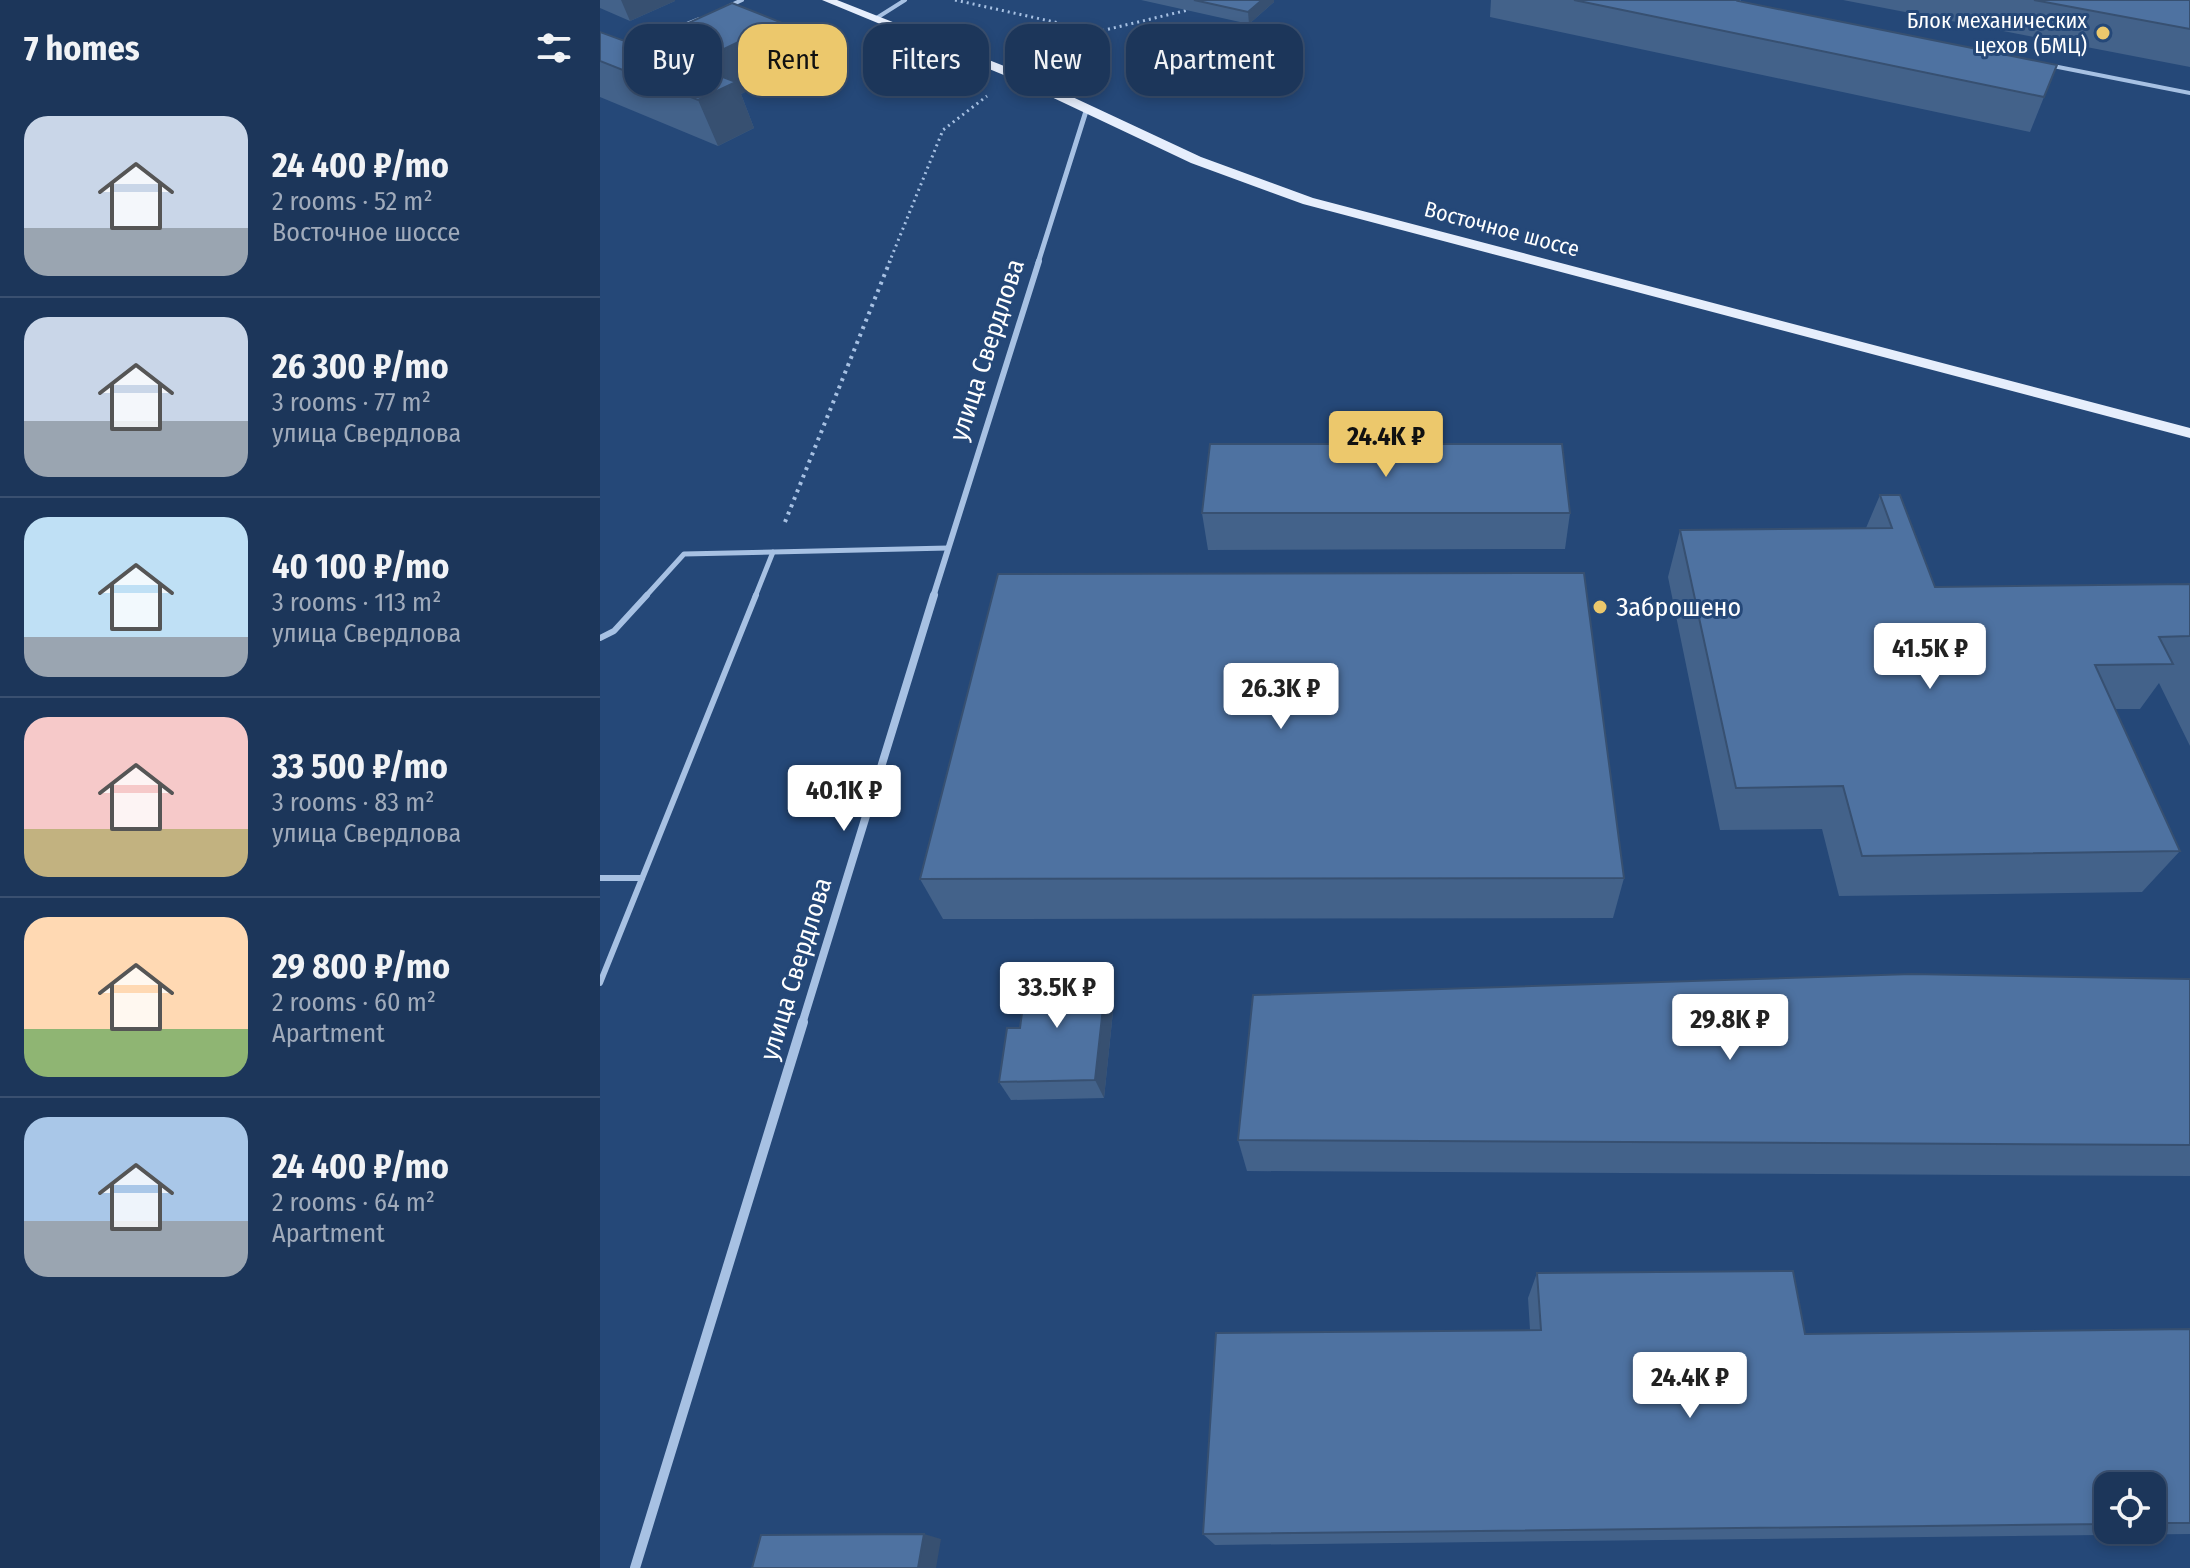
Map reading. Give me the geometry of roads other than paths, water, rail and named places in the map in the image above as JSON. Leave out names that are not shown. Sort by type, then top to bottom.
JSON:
[{"type":"main road","name":"Восточное шоссе","points":[[827,0],[1015,75],[1196,160],[1308,201],[2190,433]]},
{"type":"street","name":"улица Свердлова","points":[[635,1568],[948,548],[1087,108]]},
{"type":"lane","points":[[717,11],[742,0]]},
{"type":"lane","points":[[875,19],[905,0]]},
{"type":"lane","points":[[686,24],[704,17]]},
{"type":"lane","points":[[2033,62],[2190,93]]},
{"type":"lane","points":[[600,638],[614,631],[684,554],[948,548]]},
{"type":"lane","points":[[600,983],[773,552]]},
{"type":"lane","points":[[600,878],[642,878]]},
{"type":"place","name":"Блок механических цехов (БМЦ)","points":[[2103,33]]},
{"type":"place","name":"Заброшено","points":[[1600,607]]}]
